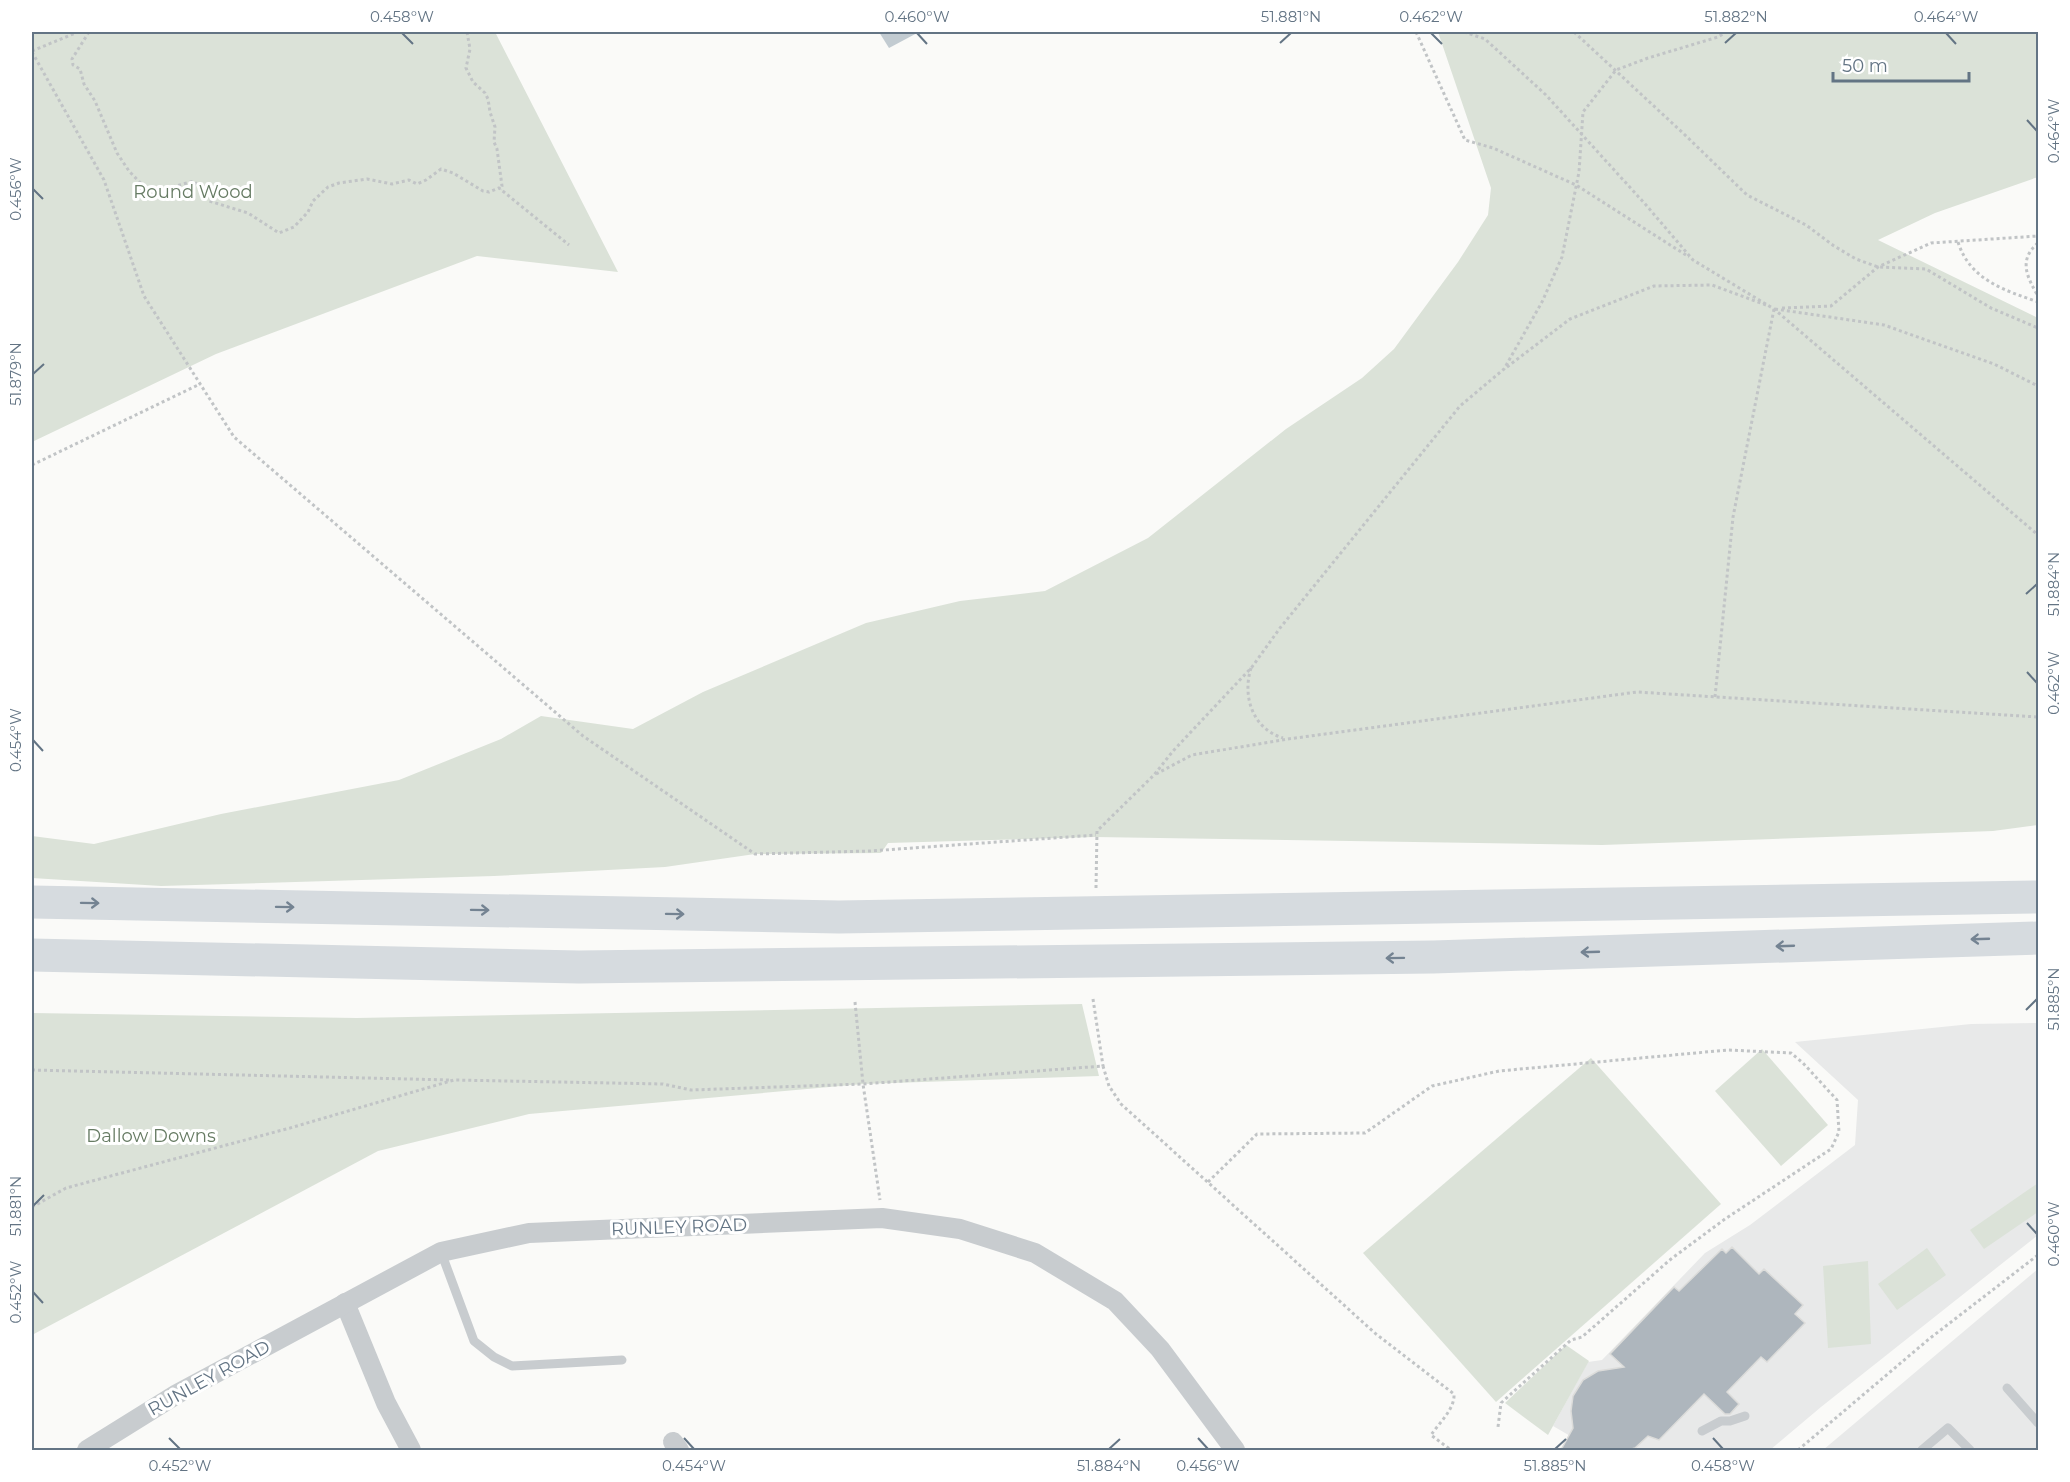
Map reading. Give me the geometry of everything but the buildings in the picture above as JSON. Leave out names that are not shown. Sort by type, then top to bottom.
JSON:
[{"type":"highway","points":[[32,902],[839,917],[2038,897]]},
{"type":"highway","points":[[32,955],[579,967],[1433,957],[2038,938]]},
{"type":"street","name":"RUNLEY ROAD","points":[[87,1450],[177,1394],[441,1252],[529,1233],[882,1218],[960,1229],[1035,1253],[1115,1301],[1160,1349],[1235,1450]]},
{"type":"street","points":[[345,1304],[386,1403],[411,1450]]},
{"type":"lane","points":[[441,1252],[474,1341],[494,1357],[512,1366],[622,1360]]},
{"type":"lane","points":[[2007,1388],[2038,1423]]},
{"type":"lane","points":[[1702,1431],[1721,1421],[1730,1421],[1745,1416]]},
{"type":"lane","points":[[1922,1450],[1948,1428],[1970,1450]]},
{"type":"path","points":[[78,32],[32,51],[104,180],[144,296],[234,437],[560,718],[755,854],[870,851],[1096,835]]},
{"type":"path","points":[[89,32],[75,52],[73,65],[80,69],[84,84],[95,101],[117,153],[129,171],[153,195],[194,181],[209,201],[248,213],[279,233],[294,227],[308,212],[313,201],[328,188],[339,183],[367,178],[392,184],[409,180],[417,184],[426,180],[437,170],[441,170],[453,173],[483,191],[489,192],[499,188],[569,245]]},
{"type":"path","points":[[467,32],[470,49],[466,68],[473,82],[488,99],[495,127],[494,142],[497,149],[501,190]]},
{"type":"path","points":[[1422,32],[1416,32],[1465,140],[1493,148],[1576,185],[1774,309],[2038,535]]},
{"type":"path","points":[[1464,32],[1485,39],[1546,95],[1693,260]]},
{"type":"path","points":[[1574,32],[1747,195],[1806,225],[1856,259],[1878,267],[1926,269],[1991,308],[2038,328]]},
{"type":"path","points":[[1504,369],[1542,302],[1562,257],[1576,185],[1583,112],[1616,70],[1718,37],[1726,32]]},
{"type":"path","points":[[1774,309],[1831,306],[1878,267],[1931,243],[2038,236]]},
{"type":"path","points":[[1958,242],[1963,258],[1975,272],[1995,286],[2038,302]]},
{"type":"path","points":[[2038,243],[2028,254],[2026,270],[2038,296]]},
{"type":"path","points":[[1096,889],[1097,831],[1154,774],[1251,667],[1460,406],[1570,319],[1654,286],[1712,285],[1774,309],[1884,325],[1994,364],[2038,386]]},
{"type":"path","points":[[1715,697],[1733,517],[1774,309]]},
{"type":"path","points":[[32,465],[200,384]]},
{"type":"path","points":[[1251,667],[1248,686],[1254,716],[1267,730],[1280,738],[1288,739]]},
{"type":"path","points":[[1154,774],[1192,755],[1288,739],[1637,692],[2038,717]]},
{"type":"path","points":[[1093,999],[1103,1066],[1109,1086],[1121,1104],[1377,1334],[1454,1394],[1455,1400],[1451,1408],[1431,1435],[1452,1450]]},
{"type":"path","points":[[855,1002],[863,1084],[882,1218]]},
{"type":"path","points":[[1208,1182],[1257,1134],[1365,1133],[1432,1086],[1499,1071],[1728,1050],[1791,1053],[1803,1063],[1838,1100],[1839,1132],[1831,1149],[1725,1219],[1680,1252],[1582,1337],[1571,1340],[1501,1403],[1498,1427]]},
{"type":"path","points":[[32,1070],[663,1084],[691,1090],[863,1084],[1103,1066]]},
{"type":"path","points":[[32,1207],[66,1188],[290,1128],[454,1080]]},
{"type":"path","points":[[1798,1450],[1929,1339],[2038,1256]]},
{"type":"shaded area","points":[[879,32],[919,32],[889,48]]},
{"type":"shaded area","points":[[2038,1023],[2038,1235],[1770,1450],[1591,1450],[1553,1426],[1588,1362],[1602,1360],[1705,1253],[1750,1225],[1855,1145],[1858,1100],[1795,1042],[1971,1024]]},
{"type":"shaded area","points":[[2038,1269],[2038,1450],[1823,1450]]},
{"type":"green space","name":"Round Wood","points":[[32,32],[495,32],[618,272],[477,256],[216,354],[32,442]]},
{"type":"green space","points":[[1438,32],[2038,32],[2038,177],[1935,213],[1878,240],[2038,318],[2038,825],[1993,831],[1602,845],[1095,837],[888,843],[881,853],[755,854],[665,867],[494,876],[161,886],[32,878],[32,836],[94,844],[221,814],[399,780],[501,739],[541,716],[633,729],[703,692],[866,623],[960,601],[1045,591],[1148,538],[1286,429],[1362,378],[1394,349],[1458,262],[1488,215],[1491,188]]},
{"type":"green space","name":"Dallow Downs","points":[[1082,1004],[1099,1076],[863,1084],[529,1114],[378,1151],[32,1335],[32,1013],[357,1018]]},
{"type":"green space","points":[[1762,1049],[1828,1125],[1781,1166],[1715,1091]]},
{"type":"green space","points":[[1591,1058],[1721,1204],[1496,1402],[1363,1253]]},
{"type":"green space","points":[[2038,1183],[2038,1212],[1984,1249],[1970,1230]]},
{"type":"green space","points":[[1927,1248],[1946,1275],[1897,1310],[1878,1284]]},
{"type":"green space","points":[[1868,1261],[1871,1344],[1828,1348],[1823,1266]]},
{"type":"green space","points":[[1566,1345],[1589,1361],[1548,1435],[1505,1403]]}]
